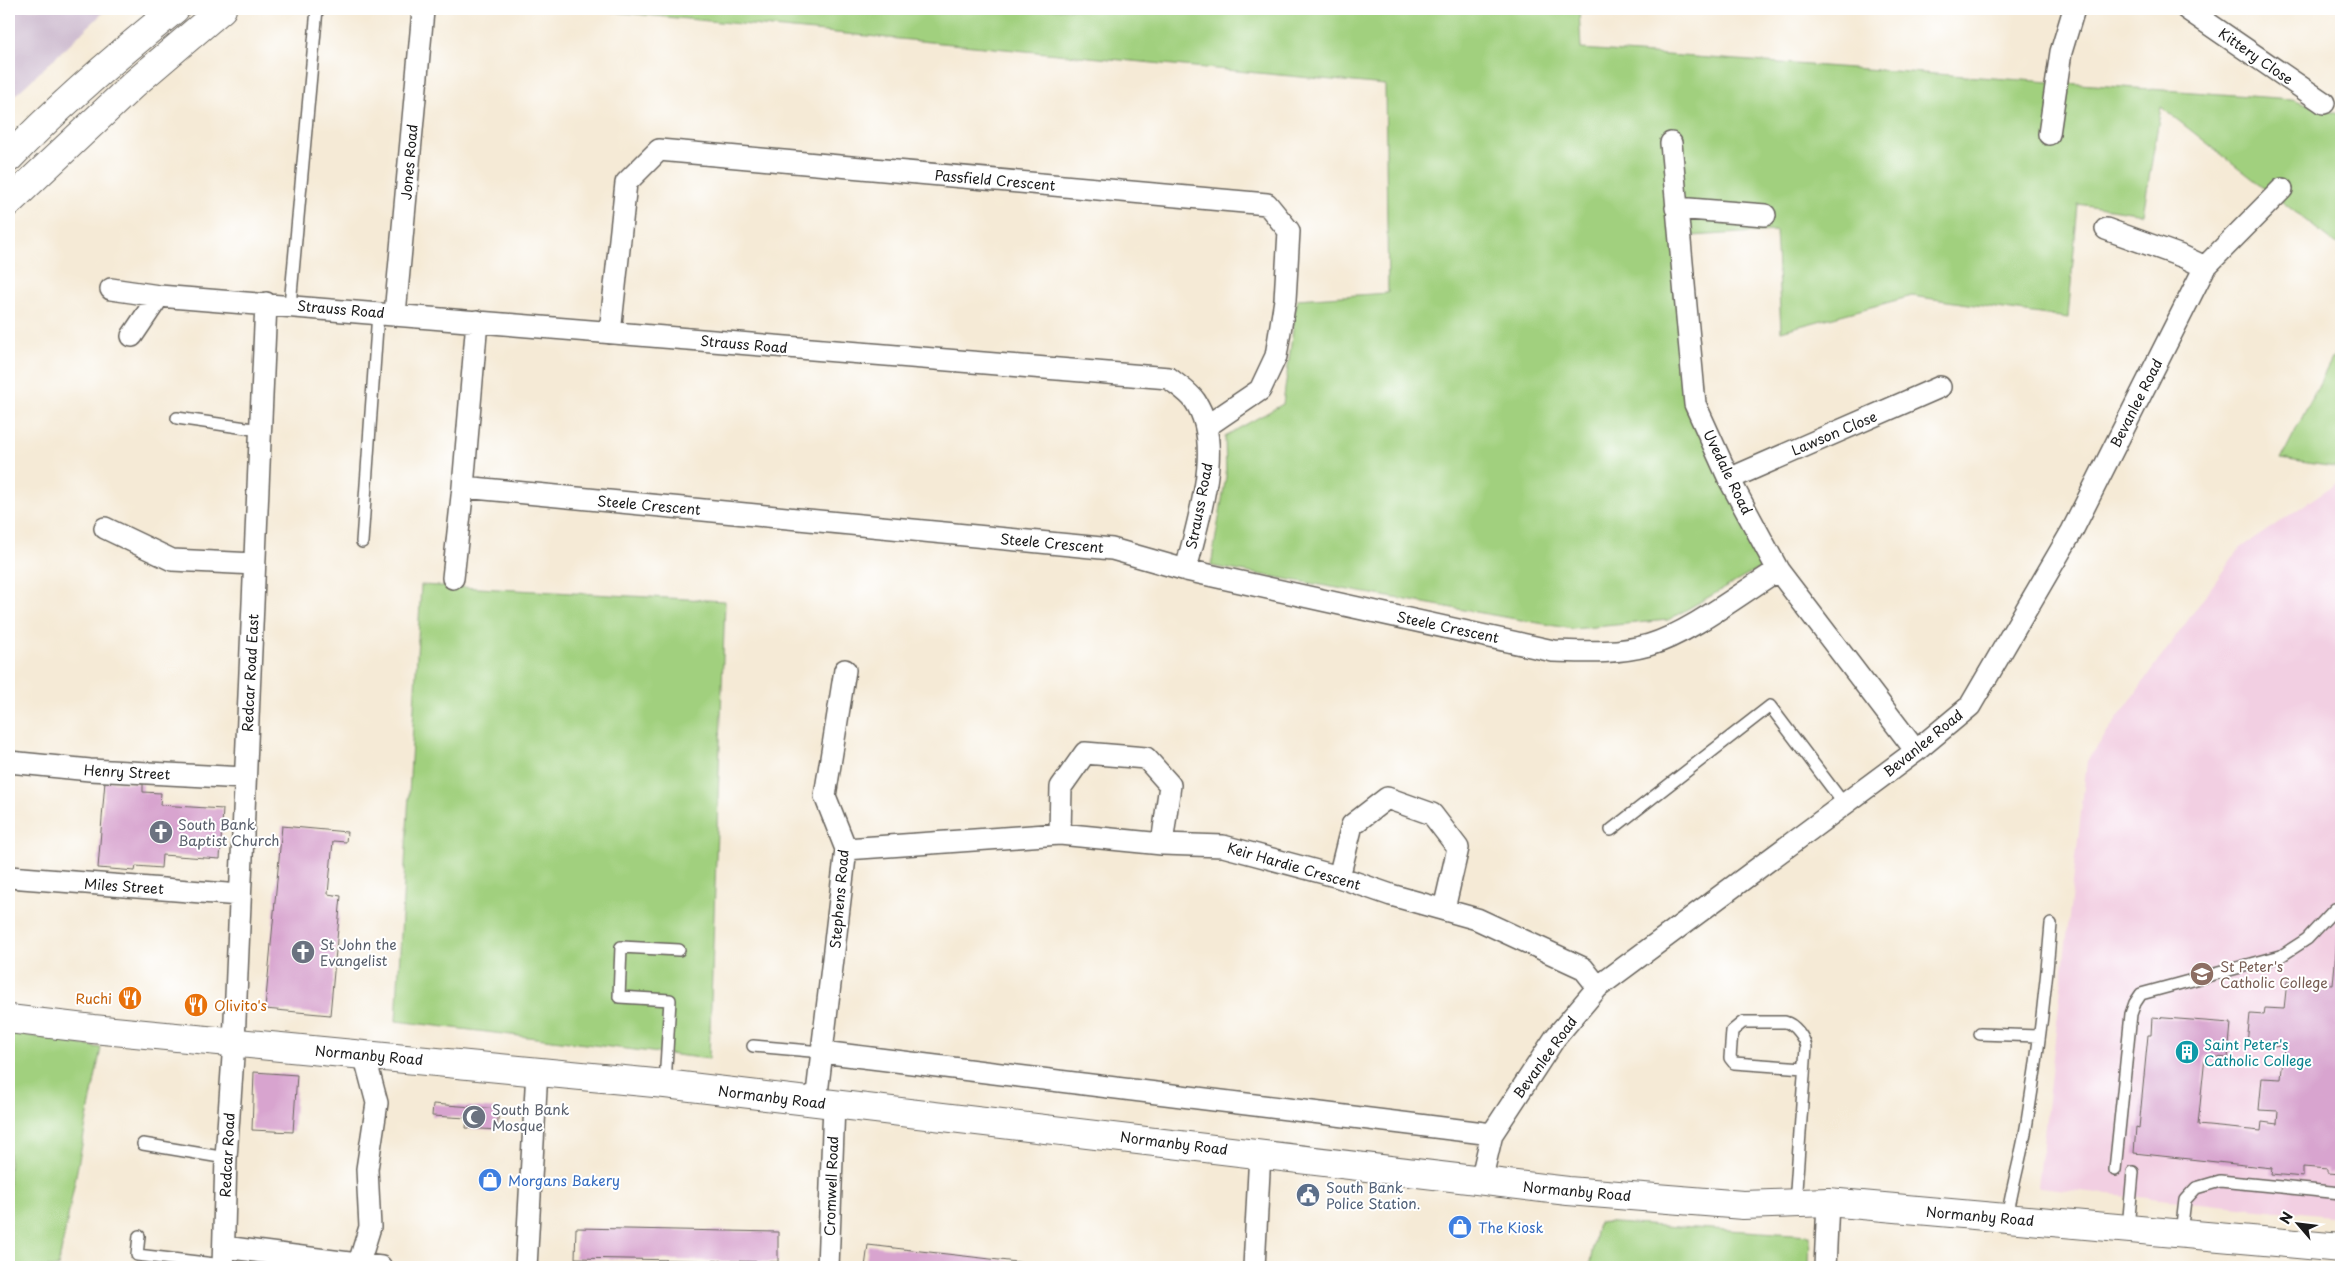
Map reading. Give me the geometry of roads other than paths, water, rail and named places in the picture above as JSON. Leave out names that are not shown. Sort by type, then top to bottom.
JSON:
[{"type":"main road","points":[[9,158],[26,140],[135,41],[175,9]]},
{"type":"main road","points":[[9,202],[134,84],[222,9]]},
{"type":"main road","name":"Normanby Road","points":[[9,1019],[665,1084],[1568,1191],[1743,1205],[1828,1202],[2341,1248]]},
{"type":"street","points":[[2049,134],[2061,52],[2074,9]]},
{"type":"street","name":"Kittery Close","points":[[2187,9],[2324,103]]},
{"type":"street","name":"Jones Road","points":[[387,313],[417,10]]},
{"type":"street","name":"Uvedale Road","points":[[1670,143],[1695,404],[1728,479],[1778,570],[1916,751]]},
{"type":"street","name":"Passfield Crescent","points":[[610,333],[626,183],[659,150],[1267,204],[1289,231],[1285,300],[1276,356],[1260,390],[1207,426]]},
{"type":"street","name":"Bevanlee Road","points":[[1481,1181],[1492,1134],[1555,1038],[1598,987],[1916,751],[1970,706],[2072,530],[2205,267],[2282,189]]},
{"type":"street","points":[[1676,208],[1765,215]]},
{"type":"street","points":[[2106,229],[2184,256],[2205,267]]},
{"type":"street","name":"Strauss Road","points":[[111,289],[159,296],[266,303],[1169,378],[1195,400],[1207,426],[1210,460],[1186,570]]},
{"type":"street","points":[[132,336],[159,296]]},
{"type":"street","name":"Redcar Road East","points":[[234,1042],[266,303]]},
{"type":"street","points":[[453,578],[477,321]]},
{"type":"street","name":"Lawson Close","points":[[1728,479],[1940,387]]},
{"type":"street","name":"Steele Crescent","points":[[463,487],[1112,549],[1186,570],[1553,650],[1606,652],[1649,645],[1680,633],[1778,570]]},
{"type":"street","points":[[105,528],[172,560],[255,564]]},
{"type":"street","name":"Stephens Road","points":[[825,1103],[822,1052],[846,849],[825,796],[845,670]]},
{"type":"street","points":[[1060,834],[1060,787],[1085,753],[1146,758],[1170,785],[1162,844]]},
{"type":"street","name":"Henry Street","points":[[9,762],[90,770],[245,778]]},
{"type":"street","points":[[1339,877],[1352,826],[1387,798],[1432,814],[1458,848],[1444,909]]},
{"type":"street","name":"Keir Hardie Crescent","points":[[846,849],[1060,834],[1162,844],[1223,846],[1339,877],[1390,895],[1477,919],[1583,968],[1598,987]]},
{"type":"street","name":"Miles Street","points":[[9,877],[240,895]]},
{"type":"street","name":"Redcar Road","points":[[224,1260],[226,1158],[234,1042]]},
{"type":"street","points":[[822,1052],[1492,1134]]},
{"type":"street","points":[[358,1266],[370,1227],[367,1169],[377,1103],[364,1054]]},
{"type":"street","points":[[526,1267],[537,1071]]},
{"type":"street","name":"Cromwell Road","points":[[825,1103],[828,1267]]},
{"type":"street","points":[[1254,1267],[1260,1154]]},
{"type":"street","points":[[1824,1267],[1828,1202]]},
{"type":"street","points":[[224,1260],[381,1267]]},
{"type":"lane","points":[[290,305],[317,9]]},
{"type":"lane","points":[[362,542],[387,313]]},
{"type":"lane","points":[[177,418],[260,430]]},
{"type":"lane","points":[[1611,830],[1770,706],[1844,804]]},
{"type":"lane","points":[[2115,1170],[2131,1014],[2134,1003],[2141,994],[2281,956],[2307,938],[2335,909],[2341,908]]},
{"type":"lane","points":[[2007,1219],[2013,1180],[2027,1123],[2038,1036],[2045,1005],[2051,924]]},
{"type":"lane","points":[[665,1084],[670,1000],[619,997],[621,947],[679,950]]},
{"type":"lane","points":[[1795,1204],[1804,1068],[1804,1040],[1791,1023],[1743,1022],[1732,1031],[1730,1058],[1734,1062],[1804,1068]]},
{"type":"lane","points":[[1980,1034],[2038,1036]]},
{"type":"lane","points":[[753,1046],[822,1052]]},
{"type":"lane","points":[[143,1144],[226,1158]]},
{"type":"lane","points":[[2128,1228],[2132,1172]]},
{"type":"lane","points":[[2181,1233],[2185,1200],[2196,1188],[2220,1181],[2341,1193]]},
{"type":"lane","points":[[139,1236],[137,1255],[224,1260]]},
{"type":"place","name":"South Bank Baptist Church","points":[[161,832]]},
{"type":"place","name":"St John the Evangelist","points":[[303,952]]},
{"type":"place","name":"St Peter's Catholic College","points":[[2202,974]]},
{"type":"place","name":"Ruchi","points":[[130,998]]},
{"type":"place","name":"Olivito's","points":[[196,1005]]},
{"type":"place","name":"Saint Peter's Catholic College","points":[[2187,1052]]},
{"type":"place","name":"South Bank Mosque","points":[[474,1117]]},
{"type":"place","name":"Morgans Bakery","points":[[490,1180]]},
{"type":"place","name":"South Bank Police Station.","points":[[1308,1195]]},
{"type":"place","name":"The Kiosk","points":[[1460,1227]]}]
